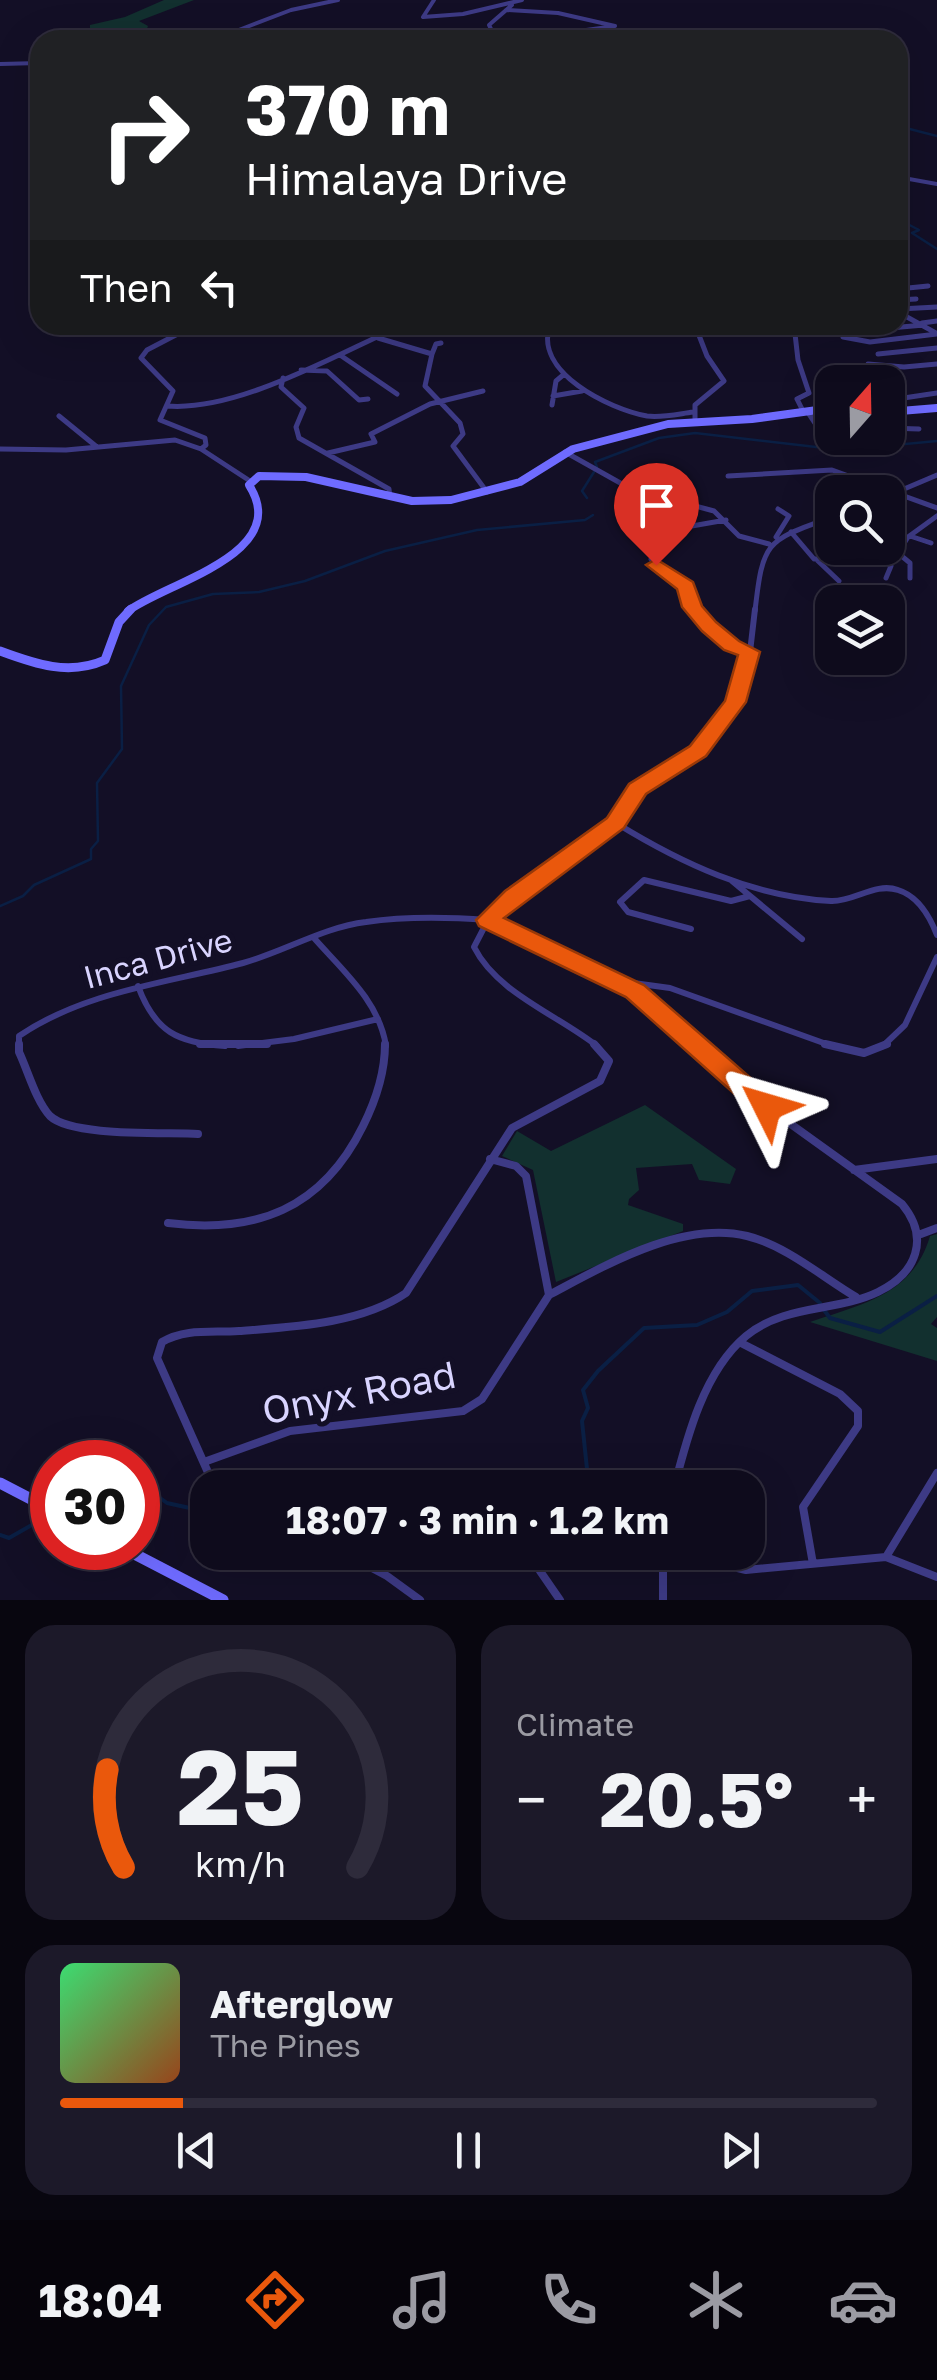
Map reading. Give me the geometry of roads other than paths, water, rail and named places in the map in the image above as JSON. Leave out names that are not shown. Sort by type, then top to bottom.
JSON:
[{"type":"street","points":[[237,30],[338,0]]},
{"type":"street","points":[[434,0],[423,17],[512,5]]},
{"type":"street","points":[[492,30],[489,25],[522,0]]},
{"type":"street","points":[[506,10],[558,13],[615,26],[588,30]]},
{"type":"street","points":[[0,64],[30,63]]},
{"type":"street","points":[[908,180],[937,184]]},
{"type":"street","points":[[908,288],[928,286]]},
{"type":"street","points":[[908,299],[916,298]]},
{"type":"street","points":[[908,310],[937,307]]},
{"type":"street","points":[[908,316],[936,333]]},
{"type":"street","points":[[908,326],[937,321]]},
{"type":"street","points":[[844,337],[870,342],[936,333]]},
{"type":"street","points":[[177,335],[143,354],[145,366],[173,392],[160,417],[163,424],[205,438],[201,449]]},
{"type":"street","points":[[167,406],[192,408],[236,398],[383,335]]},
{"type":"street","points":[[547,335],[563,376],[584,391],[642,415],[752,419],[815,409]]},
{"type":"street","points":[[694,417],[698,402],[724,380],[698,335]]},
{"type":"street","points":[[795,335],[809,394],[797,399],[815,424]]},
{"type":"street","points":[[377,338],[432,354]]},
{"type":"street","points":[[441,343],[436,344],[424,383],[462,428],[463,434],[454,446],[488,492]]},
{"type":"street","points":[[878,354],[937,348]]},
{"type":"street","points":[[339,354],[397,394]]},
{"type":"street","points":[[868,364],[904,368],[937,364]]},
{"type":"street","points":[[301,370],[327,371],[359,400],[368,399]]},
{"type":"street","points":[[552,406],[557,380],[563,376]]},
{"type":"street","points":[[284,377],[281,387],[304,408],[296,434],[389,489],[390,497]]},
{"type":"street","points":[[327,453],[375,442],[370,436],[394,420],[438,402],[483,391]]},
{"type":"street","points":[[553,396],[584,391]]},
{"type":"street","points":[[905,398],[937,393]]},
{"type":"street","points":[[905,411],[937,408]]},
{"type":"street","points":[[60,416],[98,447]]},
{"type":"street","points":[[250,481],[268,474],[306,477],[390,497],[430,502],[488,492],[531,476],[564,452],[694,417]]},
{"type":"street","points":[[905,428],[918,428]]},
{"type":"street","points":[[0,449],[184,442],[250,481],[260,504],[260,514],[233,558],[217,570],[156,593],[130,609],[117,625],[105,660],[89,667],[63,668],[0,651]]},
{"type":"street","points":[[564,452],[639,492],[710,510],[726,520],[739,536],[772,541],[815,523]]},
{"type":"street","points":[[728,476],[832,470],[846,475]]},
{"type":"street","points":[[905,487],[937,476]]},
{"type":"street","points":[[905,496],[935,506]]},
{"type":"street","points":[[919,510],[935,506]]},
{"type":"street","points":[[208,1470],[157,1358],[157,1350],[175,1335],[256,1329],[372,1312],[393,1304],[406,1292],[490,1159],[519,1122],[588,1088],[610,1067],[600,1049],[484,967],[474,947],[488,920],[513,896],[616,823],[637,789],[692,756],[717,730],[735,702],[750,652],[759,576],[772,541],[789,516],[778,508]]},
{"type":"street","points":[[913,516],[926,522]]},
{"type":"street","points":[[905,542],[937,516]]},
{"type":"street","points":[[726,520],[668,530],[651,559],[686,586],[692,607],[709,626],[731,646],[750,652]]},
{"type":"street","points":[[792,532],[815,559]]},
{"type":"street","points":[[909,535],[930,542]]},
{"type":"street","points":[[905,559],[910,563],[910,578]]},
{"type":"street","points":[[822,565],[838,580]]},
{"type":"street","points":[[886,578],[889,565]]},
{"type":"street","points":[[616,823],[671,858],[776,892],[834,901],[890,888],[907,894],[933,915],[937,936]]},
{"type":"street","points":[[727,877],[802,939]]},
{"type":"street","points":[[691,929],[628,912],[620,902],[644,880],[731,901],[750,896]]},
{"type":"street","name":"Inca Drive","points":[[198,1134],[85,1128],[58,1121],[48,1114],[19,1052],[19,1036],[34,1025],[98,998],[245,962],[374,919],[446,916],[488,920]]},
{"type":"street","points":[[488,920],[618,981],[656,1008],[767,1107],[912,1212],[921,1234],[920,1250],[892,1284],[762,1325],[740,1343],[694,1415],[679,1470]]},
{"type":"street","points":[[168,1223],[207,1225],[260,1220],[320,1186],[362,1127],[381,1082],[386,1048],[378,1019],[314,938]]},
{"type":"street","points":[[618,981],[670,988],[844,1051],[866,1054],[898,1038],[937,957]]},
{"type":"street","points":[[138,986],[148,1013],[158,1024],[186,1040],[211,1046],[276,1042],[378,1019]]},
{"type":"street","points":[[852,1170],[937,1158]]},
{"type":"street","points":[[490,1159],[516,1166],[526,1176],[549,1295],[702,1232],[734,1234],[761,1242],[857,1298]]},
{"type":"street","points":[[921,1234],[937,1228]]},
{"type":"street","name":"Onyx Road","points":[[204,1462],[290,1430],[462,1411],[489,1390],[549,1295]]},
{"type":"street","points":[[740,1343],[840,1394],[858,1411],[858,1426],[803,1507],[813,1564]]},
{"type":"street","points":[[886,1556],[937,1473]]},
{"type":"street","points":[[0,1483],[30,1499]]},
{"type":"street","points":[[765,1567],[886,1556],[937,1578]]},
{"type":"street","points":[[160,1567],[223,1600]]},
{"type":"street","points":[[376,1570],[420,1600]]},
{"type":"street","points":[[540,1570],[560,1600]]},
{"type":"street","points":[[663,1570],[663,1600]]},
{"type":"waterway","points":[[908,129],[937,136]]},
{"type":"waterway","points":[[908,224],[919,230],[912,233],[937,249]]},
{"type":"waterway","points":[[597,467],[595,462],[659,438],[695,433],[842,450],[937,441]]},
{"type":"waterway","points":[[587,498],[582,491],[594,472]]},
{"type":"waterway","points":[[0,906],[23,896],[34,885],[91,859],[91,849],[98,841],[97,783],[122,749],[121,686],[149,625],[166,607],[213,594],[259,592],[305,581],[385,551],[477,530],[585,520],[593,515]]},
{"type":"waterway","points":[[586,1470],[582,1421],[588,1408],[583,1390],[644,1328],[697,1325],[727,1312],[752,1291],[798,1285],[820,1303]]},
{"type":"waterway","points":[[824,1310],[830,1318],[880,1332],[937,1296]]},
{"type":"waterway","points":[[160,1498],[190,1508]]},
{"type":"waterway","points":[[0,1535],[9,1538],[30,1526]]}]
